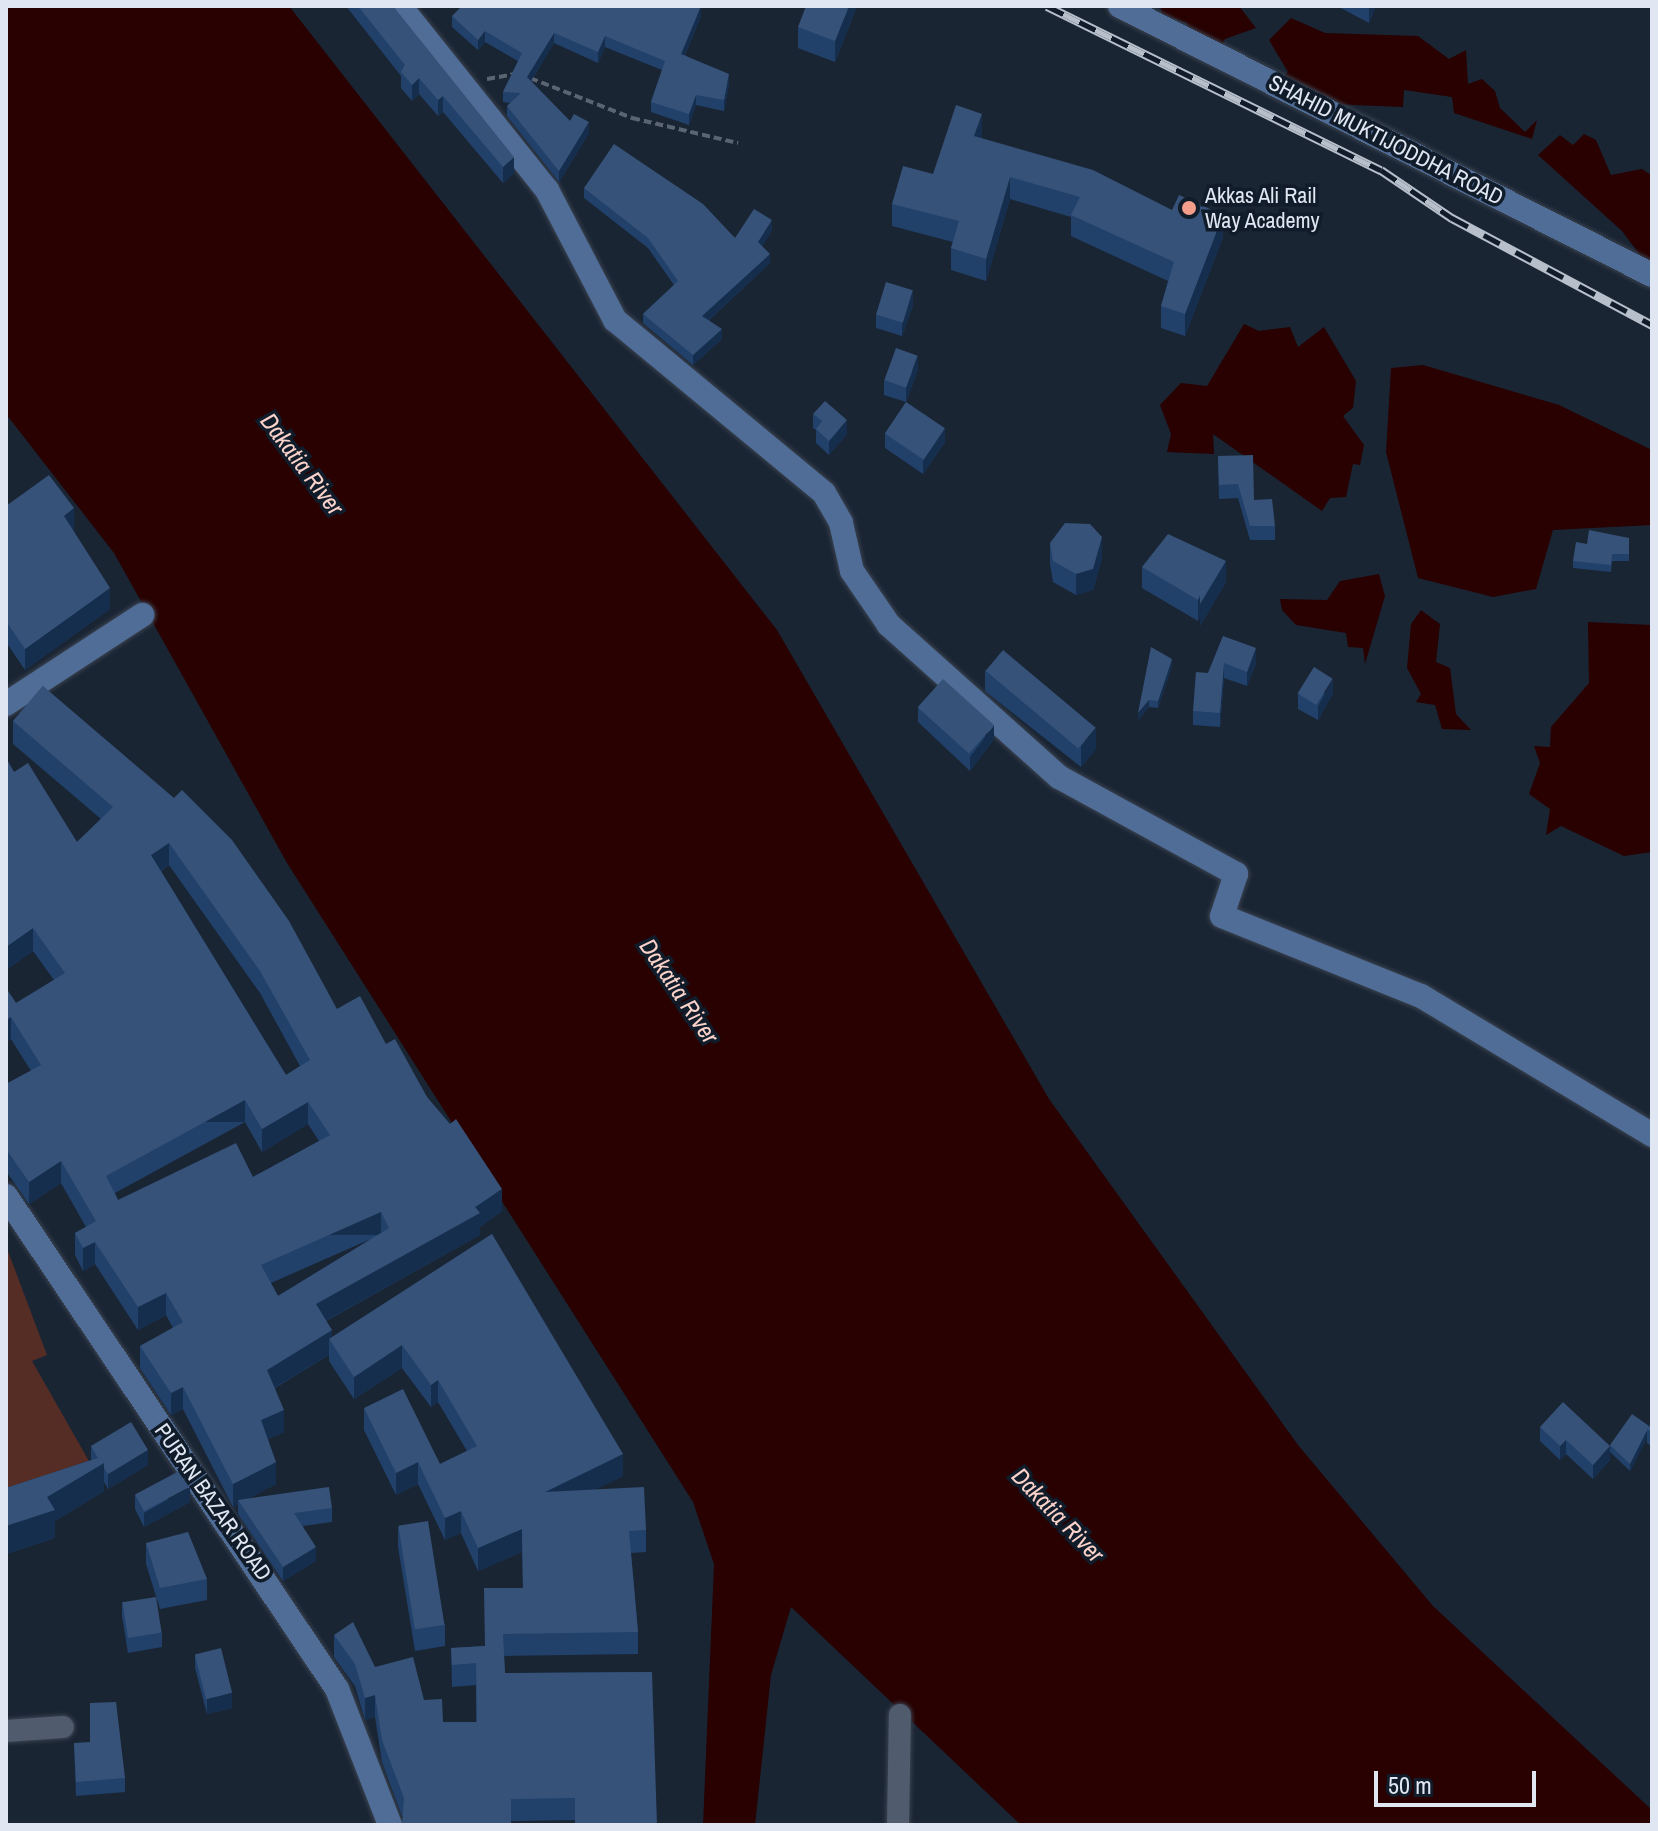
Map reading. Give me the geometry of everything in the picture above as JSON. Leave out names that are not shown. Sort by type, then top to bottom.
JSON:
[{"type":"street","points":[[400,6],[547,190],[615,320],[824,493],[841,523],[852,571],[889,625],[1059,777],[1236,874],[1222,916],[1421,996],[1652,1135]]},
{"type":"street","name":"SHAHID MUKTIJODDHA ROAD","points":[[1120,6],[1652,275]]},
{"type":"street","points":[[6,704],[142,615]]},
{"type":"street","name":"PURAN BAZAR ROAD","points":[[6,1196],[337,1689],[390,1825]]},
{"type":"street","points":[[898,1825],[900,1715]]},
{"type":"street","points":[[6,1731],[63,1727]]},
{"type":"path","points":[[466,85],[517,73],[632,118],[738,143]]},
{"type":"shaded area","points":[[6,1246],[47,1355],[32,1361],[102,1484],[6,1514]]},
{"type":"water","name":"Dakatia River","points":[[6,6],[289,6],[777,630],[1049,1099],[1298,1445],[1433,1606],[1652,1810],[1652,1825],[1021,1825],[791,1607],[771,1675],[755,1825],[703,1825],[714,1564],[693,1502],[287,863],[114,553],[6,414]]},
{"type":"water","points":[[1160,6],[1239,6],[1256,28],[1225,39],[1212,62],[1199,54],[1187,23],[1162,14]]},
{"type":"water","points":[[1291,18],[1325,33],[1418,36],[1449,59],[1466,50],[1468,84],[1482,79],[1495,91],[1500,108],[1525,132],[1537,120],[1532,139],[1454,113],[1452,97],[1404,90],[1403,107],[1305,103],[1272,89],[1288,72],[1269,40]]},
{"type":"water","points":[[1584,134],[1596,140],[1611,175],[1642,169],[1651,175],[1652,271],[1622,231],[1538,155],[1560,135],[1573,145]]},
{"type":"water","points":[[1244,324],[1259,331],[1290,327],[1298,347],[1324,327],[1356,381],[1353,408],[1343,416],[1364,445],[1360,465],[1353,464],[1346,497],[1330,498],[1322,511],[1213,434],[1214,454],[1167,452],[1171,434],[1160,405],[1181,383],[1207,386]]},
{"type":"water","points":[[1423,365],[1559,405],[1652,450],[1652,525],[1553,530],[1536,589],[1493,597],[1418,578],[1386,452],[1391,368]]},
{"type":"water","points":[[1379,574],[1385,596],[1365,664],[1363,648],[1348,647],[1346,633],[1296,625],[1282,610],[1280,599],[1327,600],[1340,581]]},
{"type":"water","points":[[1421,610],[1440,624],[1436,662],[1450,668],[1456,714],[1471,730],[1442,729],[1435,705],[1416,702],[1421,694],[1407,668],[1411,624]]},
{"type":"water","points":[[1588,622],[1652,625],[1652,852],[1624,856],[1561,826],[1546,835],[1550,809],[1529,794],[1540,763],[1534,746],[1550,747],[1551,727],[1589,683]]},
{"type":"building","points":[[358,6],[393,6],[514,157],[503,167],[443,96],[438,100],[419,78],[412,85],[401,72],[405,65]]},
{"type":"building","points":[[462,6],[701,6],[681,54],[729,74],[724,100],[696,95],[689,114],[651,102],[665,61],[605,36],[598,52],[554,33],[527,77],[570,121],[574,114],[589,122],[559,171],[507,106],[521,93],[503,92],[522,53],[485,31],[478,40],[452,16]]},
{"type":"building","points":[[806,6],[849,6],[835,41],[798,27]]},
{"type":"building","points":[[956,105],[982,114],[974,136],[1093,170],[1172,210],[1179,195],[1223,215],[1185,314],[1161,306],[1174,262],[1071,215],[1080,197],[1010,177],[986,259],[951,248],[959,221],[892,204],[903,166],[933,174]]},
{"type":"building","points":[[614,144],[703,204],[735,238],[754,209],[772,220],[758,242],[770,254],[702,316],[722,329],[693,355],[643,314],[678,281],[648,238],[584,188]]},
{"type":"building","points":[[886,282],[913,290],[903,323],[876,315]]},
{"type":"building","points":[[896,348],[918,356],[906,388],[884,380]]},
{"type":"building","points":[[825,401],[847,420],[829,441],[816,429],[822,421],[813,414]]},
{"type":"building","points":[[906,402],[945,428],[924,460],[885,434]]},
{"type":"building","points":[[1253,455],[1254,500],[1272,499],[1275,526],[1250,526],[1238,484],[1219,485],[1218,456]]},
{"type":"building","points":[[49,475],[74,508],[64,516],[110,588],[25,649],[6,621],[6,506]]},
{"type":"building","points":[[1065,523],[1090,524],[1102,537],[1093,569],[1076,574],[1053,561],[1050,543]]},
{"type":"building","points":[[1589,530],[1629,538],[1629,554],[1612,554],[1611,565],[1573,561],[1576,542],[1587,544]]},
{"type":"building","points":[[1168,534],[1226,561],[1200,604],[1200,594],[1198,600],[1142,567]]},
{"type":"building","points":[[1223,636],[1256,648],[1247,672],[1224,663],[1220,713],[1193,711],[1196,672],[1208,673]]},
{"type":"building","points":[[1151,647],[1172,659],[1158,701],[1149,700],[1138,713]]},
{"type":"building","points":[[1003,650],[1096,728],[1078,748],[986,671]]},
{"type":"building","points":[[1314,667],[1333,679],[1316,705],[1298,693]]},
{"type":"building","points":[[943,679],[994,725],[969,753],[918,707]]},
{"type":"building","points":[[43,686],[174,798],[182,790],[232,840],[289,921],[337,1009],[360,996],[386,1044],[395,1039],[427,1097],[450,1124],[456,1119],[502,1189],[475,1207],[480,1213],[316,1304],[332,1330],[267,1370],[284,1410],[261,1420],[276,1462],[233,1484],[183,1387],[171,1393],[140,1346],[183,1322],[166,1293],[138,1307],[95,1242],[83,1248],[75,1233],[96,1221],[61,1161],[29,1182],[6,1149],[6,1084],[41,1065],[11,1017],[6,1020],[6,988],[16,1003],[65,973],[33,928],[6,947],[6,758],[14,772],[28,763],[77,842],[113,807],[13,721]],"holes":[[[169,843],[260,971],[310,1060],[286,1075],[151,855]],[[245,1100],[262,1129],[308,1102],[330,1135],[253,1177],[236,1143],[118,1200],[106,1176]],[[381,1212],[389,1228],[278,1296],[261,1265]]]},
{"type":"building","points":[[492,1234],[623,1454],[545,1492],[644,1487],[646,1530],[629,1531],[638,1632],[503,1634],[505,1673],[652,1672],[657,1825],[575,1825],[575,1798],[511,1799],[511,1825],[402,1825],[404,1798],[382,1740],[375,1695],[365,1698],[355,1664],[334,1635],[353,1622],[375,1667],[413,1657],[424,1700],[442,1699],[443,1722],[477,1722],[476,1663],[452,1665],[451,1648],[485,1646],[484,1588],[523,1588],[522,1529],[478,1548],[461,1511],[445,1518],[418,1462],[396,1473],[364,1408],[403,1389],[440,1464],[477,1446],[438,1380],[431,1385],[402,1345],[354,1377],[329,1339]]},
{"type":"building","points":[[1563,1402],[1610,1446],[1593,1465],[1566,1440],[1560,1446],[1540,1427]]},
{"type":"building","points":[[1632,1414],[1649,1426],[1630,1464],[1610,1445]]},
{"type":"building","points":[[131,1422],[148,1450],[108,1474],[101,1457],[98,1458],[91,1446]]},
{"type":"building","points":[[101,1457],[104,1463],[47,1497],[55,1510],[6,1526],[6,1488]]},
{"type":"building","points":[[181,1470],[190,1487],[144,1511],[135,1494]]},
{"type":"building","points":[[329,1487],[332,1508],[294,1513],[316,1547],[283,1567],[238,1500]]},
{"type":"building","points":[[428,1521],[444,1625],[415,1629],[398,1526]]},
{"type":"building","points":[[188,1532],[207,1579],[160,1588],[146,1543]]},
{"type":"building","points":[[156,1597],[162,1633],[128,1638],[122,1602]]},
{"type":"building","points":[[221,1648],[232,1693],[206,1699],[195,1655]]},
{"type":"building","points":[[116,1702],[125,1778],[76,1782],[74,1743],[90,1742],[90,1703]]},
{"type":"railway","points":[[1047,6],[1381,170],[1452,218],[1652,325]]},
{"type":"place","name":"Akkas Ali Rail Way Academy","points":[[1189,208]]}]
